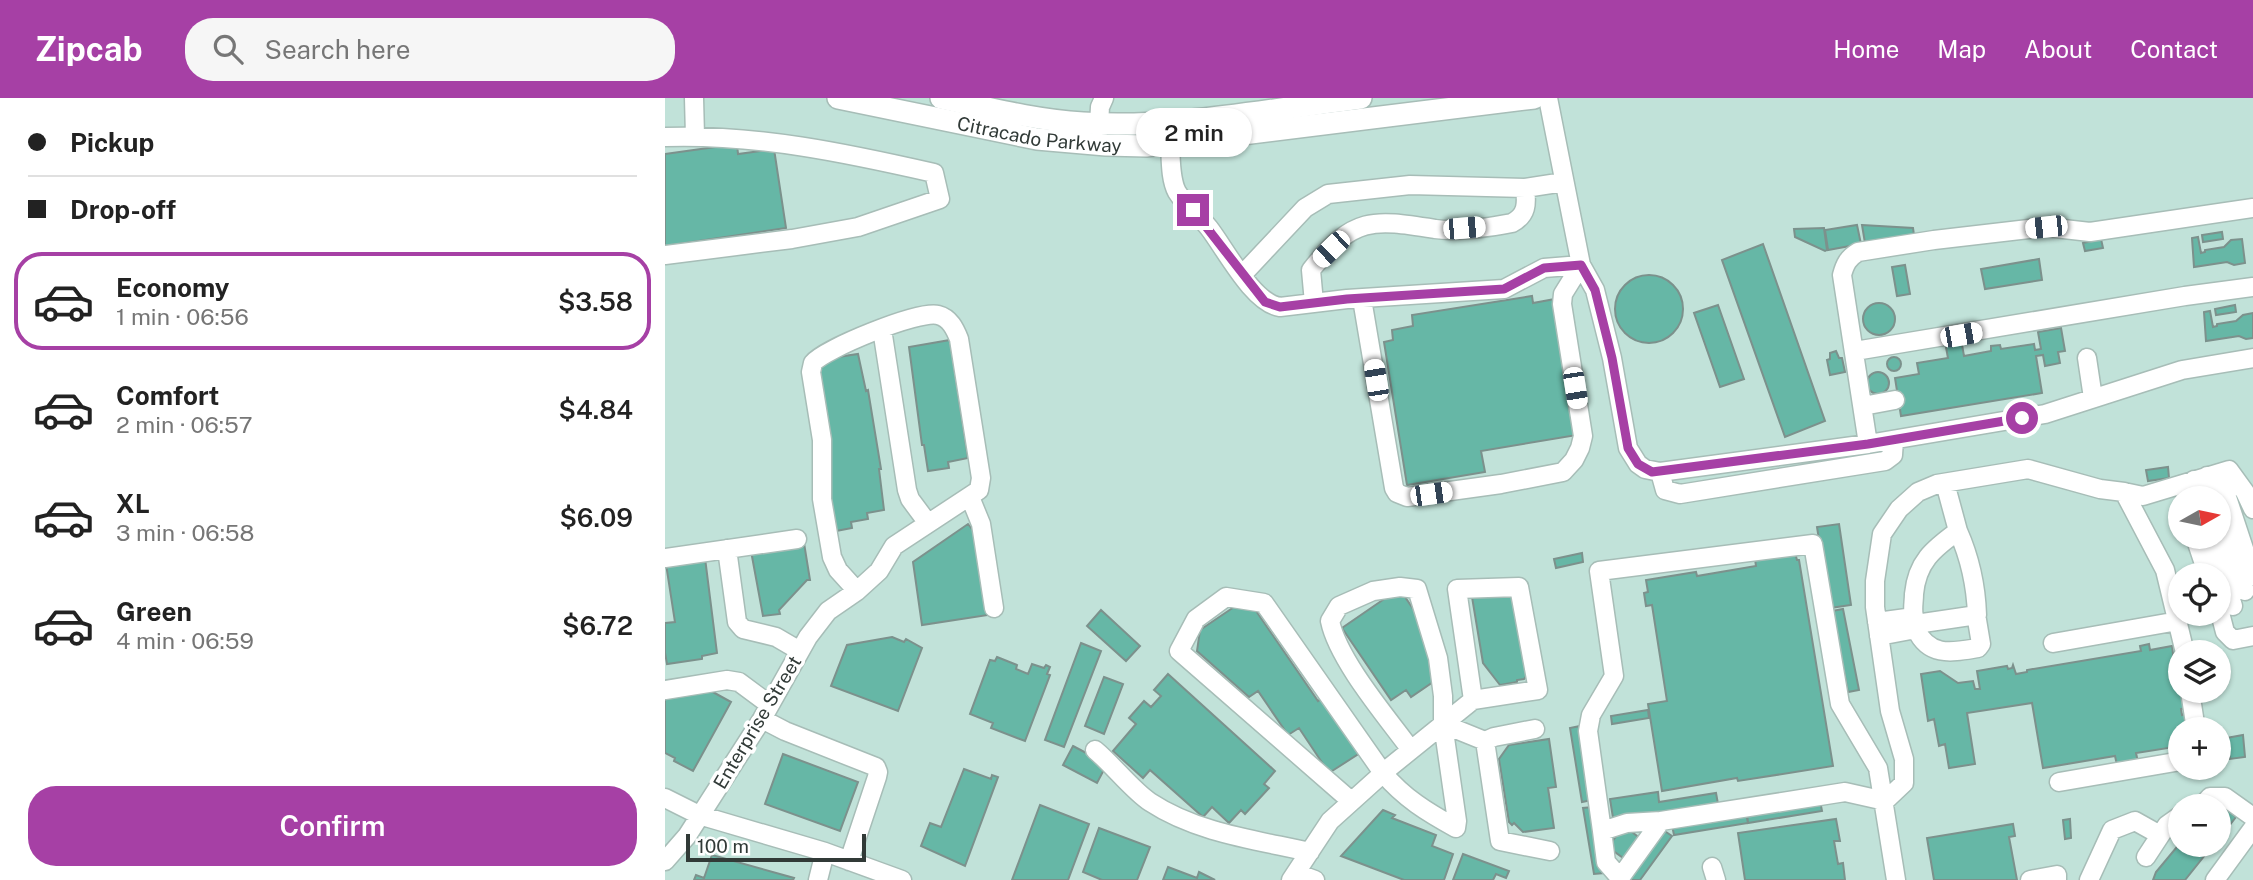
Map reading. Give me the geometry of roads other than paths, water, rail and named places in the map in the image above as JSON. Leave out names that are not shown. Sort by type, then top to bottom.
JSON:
[{"type":"main road","name":"Citracado Parkway","points":[[838,98],[869,101],[1047,140],[1106,145],[1170,144],[1534,98]]},
{"type":"main road","name":"Citracado Parkway","points":[[941,98],[1054,121],[1099,124],[1187,120],[1361,98]]},
{"type":"street","points":[[694,98],[695,136]]},
{"type":"street","points":[[1099,124],[1100,107],[1104,98]]},
{"type":"street","points":[[1548,98],[1581,265],[1595,290],[1612,358],[1628,448],[1638,464],[1652,472],[1868,444],[2046,414],[2182,370],[2253,358]]},
{"type":"street","points":[[665,137],[695,136],[786,144],[934,173],[940,199],[858,227],[792,239],[665,255]]},
{"type":"street","points":[[1170,144],[1174,184],[1178,193],[1208,226],[1242,275],[1272,306],[1504,289],[1544,268],[1581,265]]},
{"type":"street","points":[[1242,275],[1305,208],[1328,194],[1410,185],[1525,188],[1564,181]]},
{"type":"street","points":[[1314,303],[1311,270],[1348,232],[1357,227],[1393,222],[1444,230],[1512,223],[1525,210],[1525,188]]},
{"type":"street","points":[[1868,444],[1842,275],[1850,257],[1858,252],[2046,227],[2091,232],[2253,208]]},
{"type":"street","points":[[1363,299],[1394,488],[1402,496],[1408,497],[1501,484],[1563,472],[1580,448],[1583,436],[1562,304],[1563,294],[1581,265]]},
{"type":"street","points":[[1855,351],[2253,287]]},
{"type":"street","points":[[857,591],[838,570],[832,557],[822,499],[822,440],[811,372],[813,363],[825,352],[882,329],[916,317],[937,315],[947,319],[958,339],[981,478],[979,490],[970,497],[981,524],[994,608]]},
{"type":"street","points":[[882,329],[907,490],[910,499],[927,522]]},
{"type":"street","points":[[2087,358],[2093,398]]},
{"type":"street","points":[[1863,406],[1895,400]]},
{"type":"street","points":[[1660,472],[1665,490],[1680,494],[1885,461],[1893,455],[1894,440]]},
{"type":"street","points":[[1885,801],[1904,783],[1904,759],[1889,711],[1878,629],[1875,581],[1882,534],[1899,509],[1918,492],[1945,483],[2028,469],[2099,489],[2143,496],[2196,483],[2229,470],[2253,509]]},
{"type":"street","points":[[1945,483],[1958,531],[1969,556],[1981,644],[1978,648],[1945,653],[1921,639],[1915,623],[1915,585],[1919,570],[1934,548],[1958,531]]},
{"type":"street","points":[[2196,483],[2250,583]]},
{"type":"street","points":[[2124,492],[2165,570],[2168,582]]},
{"type":"street","name":"Enterprise Street","points":[[665,861],[687,836],[766,712],[800,651],[828,611],[857,591],[879,571],[894,545],[970,497]]},
{"type":"street","points":[[665,558],[797,539]]},
{"type":"street","points":[[2231,539],[2250,583]]},
{"type":"street","points":[[1661,821],[1620,878],[1606,862],[1588,731],[1591,715],[1614,676],[1599,571],[1814,544],[1840,704],[1878,768],[1896,880]]},
{"type":"street","points":[[727,549],[737,622],[743,629],[776,638],[800,651]]},
{"type":"street","points":[[2231,605],[2250,583]]},
{"type":"street","points":[[1351,801],[1179,651],[1196,619],[1226,597],[1264,603],[1383,773],[1418,807],[1456,828],[1438,658],[1417,589],[1400,587],[1373,591],[1339,606],[1330,621],[1334,638],[1376,703],[1411,750]]},
{"type":"street","points":[[1315,880],[1294,876],[1330,821],[1383,773],[1473,699],[1538,690],[1519,587],[1457,589],[1473,699]]},
{"type":"street","points":[[1878,629],[1976,614]]},
{"type":"street","points":[[2053,643],[2168,623]]},
{"type":"street","points":[[2225,626],[2225,632],[2233,640],[2253,636]]},
{"type":"street","points":[[665,690],[727,680],[739,682],[785,731],[876,767],[877,777],[849,861]]},
{"type":"street","points":[[1443,724],[1485,741],[1535,729]]},
{"type":"street","points":[[1485,741],[1500,841],[1550,851]]},
{"type":"street","points":[[1095,750],[1148,802],[1195,825],[1310,852]]},
{"type":"street","points":[[2059,782],[2168,763]]},
{"type":"street","points":[[1602,831],[1627,823],[1661,821],[1845,792],[1885,801]]},
{"type":"street","points":[[665,798],[699,815],[825,852],[902,880]]},
{"type":"street","points":[[2231,801],[2253,817]]},
{"type":"street","points":[[2089,880],[2112,830],[2135,821],[2160,835]]},
{"type":"street","points":[[2146,857],[2168,824]]},
{"type":"street","points":[[2215,880],[2253,828]]},
{"type":"street","points":[[818,880],[825,852]]},
{"type":"street","points":[[2030,880],[2057,875],[2057,880]]}]
